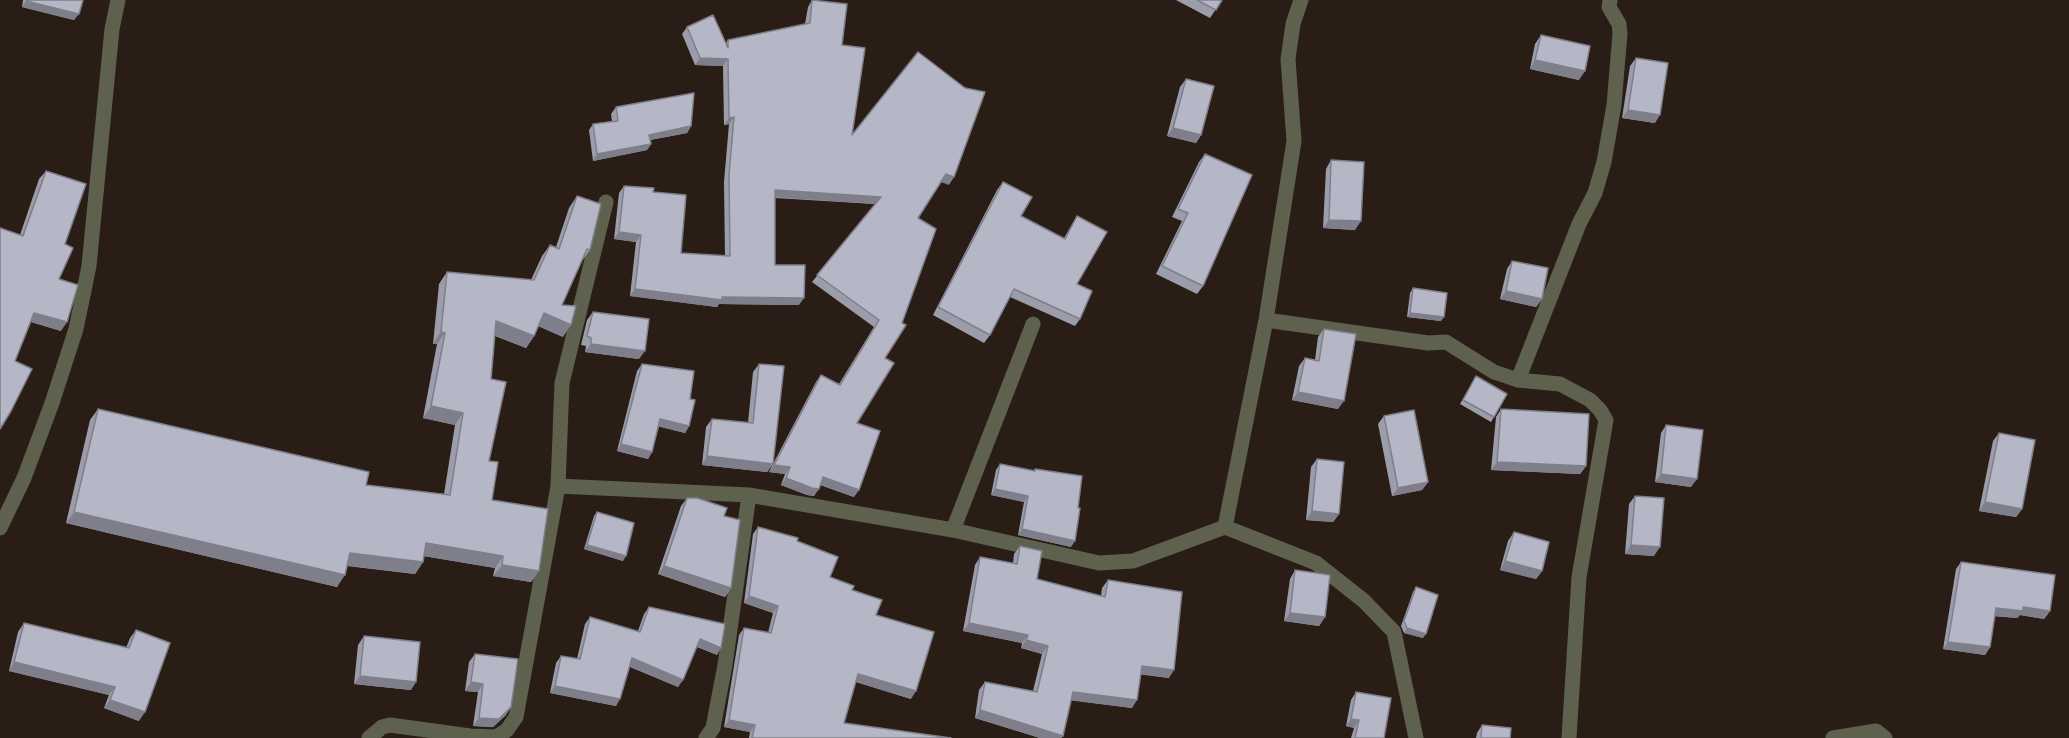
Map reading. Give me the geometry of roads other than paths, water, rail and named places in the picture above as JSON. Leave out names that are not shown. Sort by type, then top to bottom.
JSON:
[{"type":"street","points":[[0,528],[36,446],[76,329],[89,266],[112,29],[117,0]]},
{"type":"street","points":[[1225,527],[1266,320],[1294,141],[1288,59],[1293,24],[1301,0]]},
{"type":"street","points":[[1518,380],[1579,224],[1595,193],[1604,162],[1614,105],[1620,33],[1619,24],[1609,7],[1610,0]]},
{"type":"street","points":[[369,738],[382,727],[390,725],[487,737],[501,735],[512,725],[519,708],[558,486],[562,383],[606,202]]},
{"type":"street","points":[[1266,320],[1428,343],[1446,342],[1494,372],[1518,380],[1560,384],[1590,400],[1606,420],[1579,577],[1569,738]]},
{"type":"street","points":[[953,530],[1033,324]]},
{"type":"street","points":[[558,486],[748,495],[953,530],[1099,563],[1133,561],[1225,527],[1316,563],[1364,601],[1394,632],[1416,738]]},
{"type":"street","points":[[706,738],[713,728],[725,665],[748,495]]},
{"type":"street","points":[[1833,738],[1876,731],[1885,738]]}]
